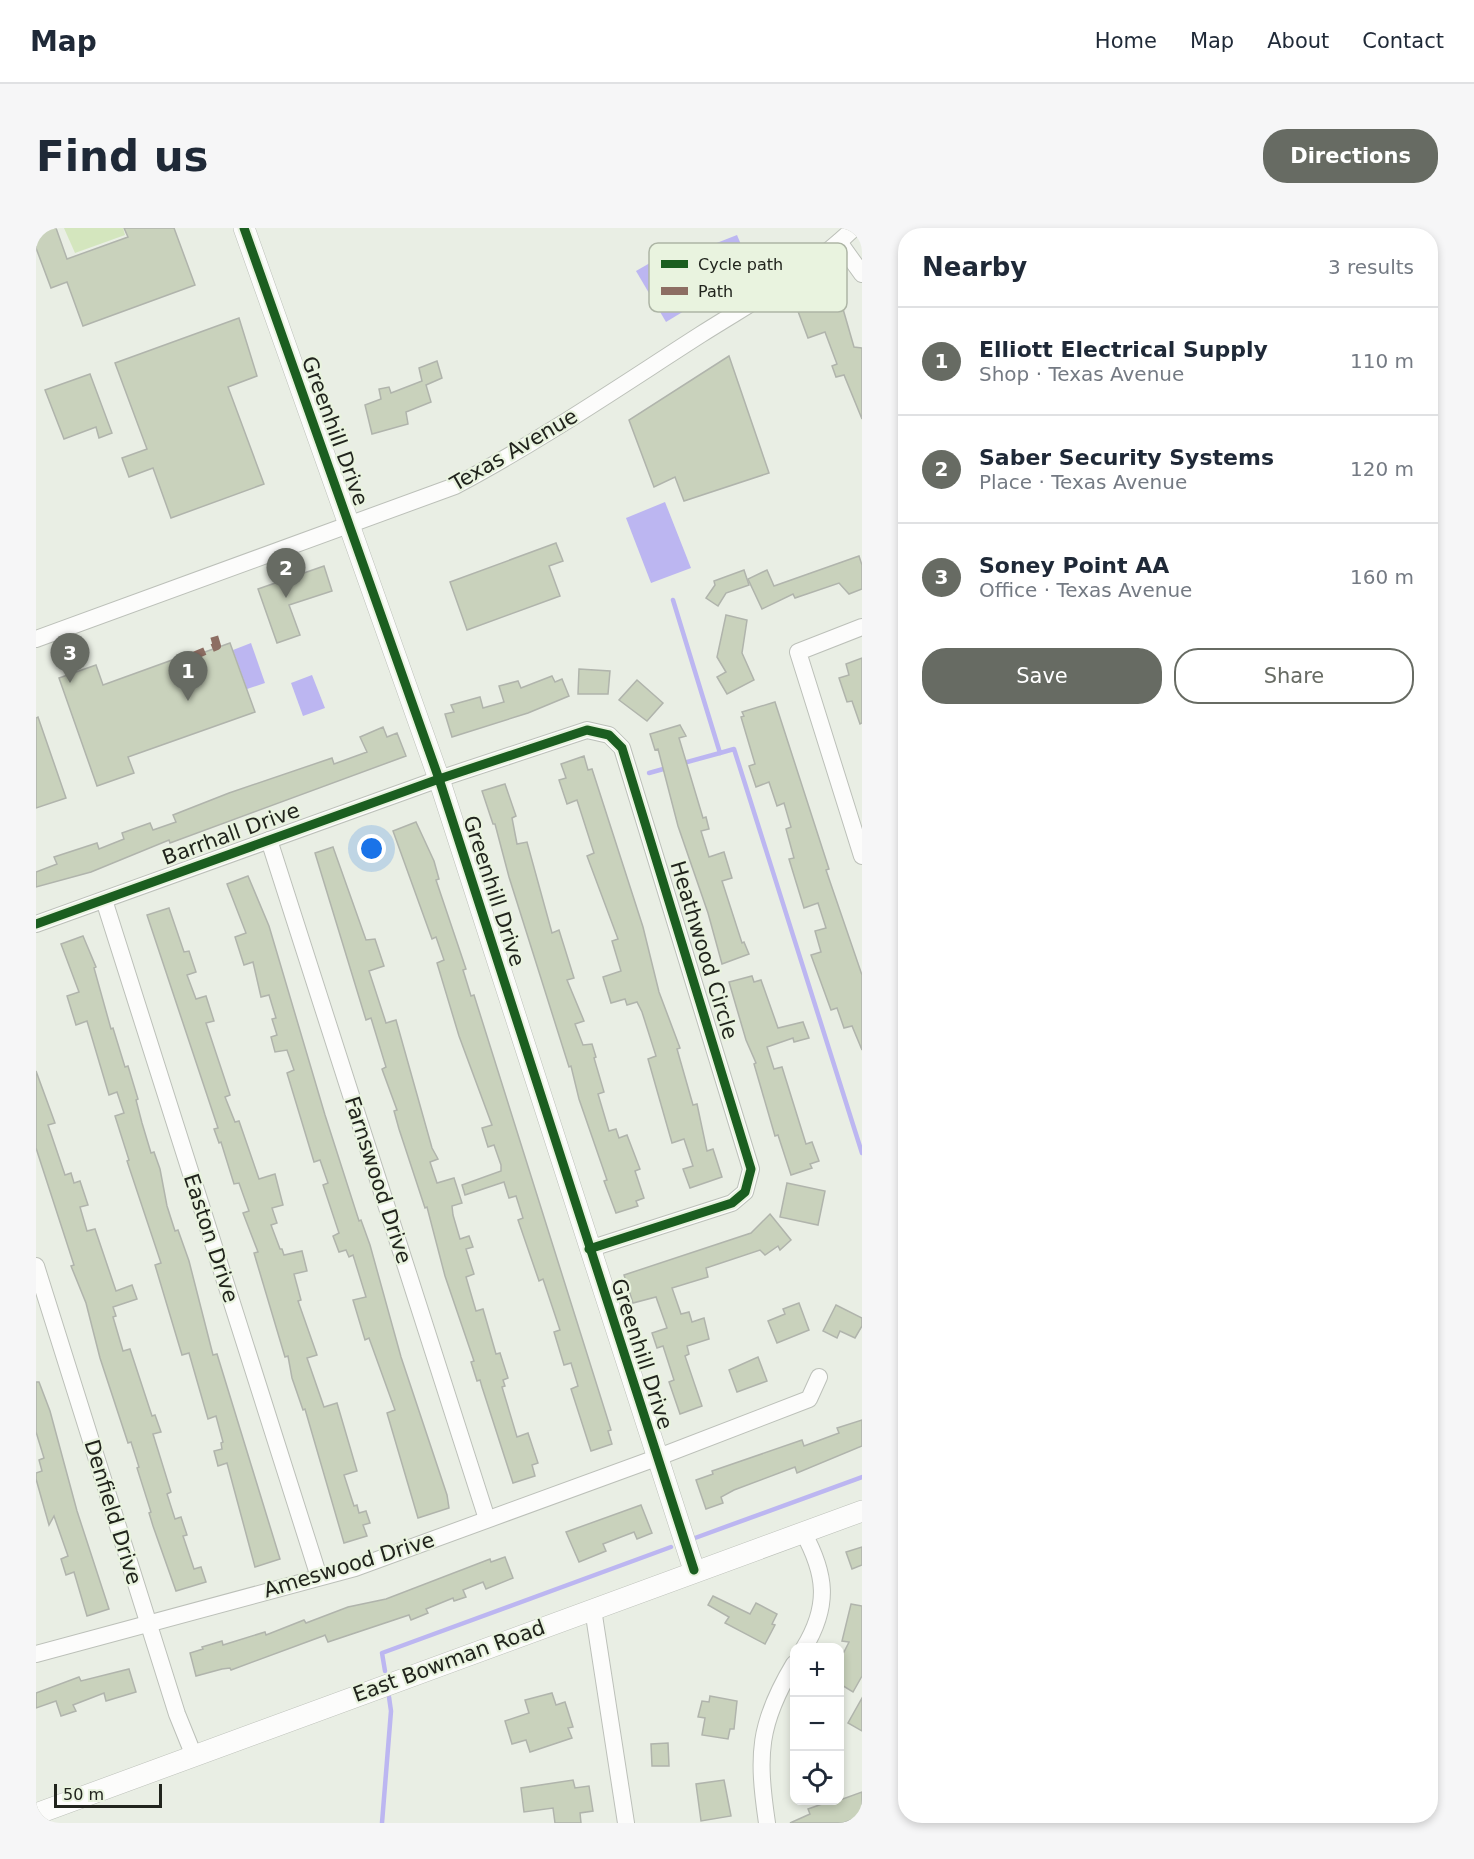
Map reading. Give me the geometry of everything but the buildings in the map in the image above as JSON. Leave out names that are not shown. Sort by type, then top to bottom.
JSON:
[{"type":"street","name":"Greenhill Drive","points":[[244,228],[439,779],[656,1458],[694,1570]]},
{"type":"street","name":"Texas Avenue","points":[[839,242],[854,228]]},
{"type":"street","points":[[847,253],[862,274]]},
{"type":"street","name":"Texas Avenue","points":[[36,639],[455,486],[515,454],[735,312]]},
{"type":"street","points":[[862,627],[798,652],[862,856]]},
{"type":"street","name":"Heathwood Circle","points":[[439,779],[587,730],[609,735],[622,748],[751,1168],[745,1192],[732,1203],[589,1249]]},
{"type":"street","name":"Barrhall Drive","points":[[36,924],[439,779]]},
{"type":"street","name":"Farnswood Drive","points":[[269,840],[487,1519]]},
{"type":"street","name":"Easton Drive","points":[[104,900],[319,1577]]},
{"type":"street","name":"Denfield Drive","points":[[36,1266],[148,1623],[194,1756]]},
{"type":"street","name":"Ameswood Drive","points":[[36,1654],[355,1568],[656,1458],[809,1399],[819,1377]]},
{"type":"street","name":"East Bowman Road","points":[[36,1814],[862,1510]]},
{"type":"street","points":[[804,1532],[816,1556],[823,1592],[815,1628],[806,1643]]},
{"type":"street","points":[[593,1609],[626,1823]]},
{"type":"street","points":[[767,1823],[760,1777],[763,1735],[778,1690],[790,1672]]},
{"type":"green space","points":[[64,228],[123,228],[125,235],[75,253]]},
{"type":"shaded area","points":[[737,235],[740,243],[717,243]]},
{"type":"shaded area","points":[[649,264],[649,293],[636,271]]},
{"type":"shaded area","points":[[660,312],[682,312],[666,322]]},
{"type":"shaded area","points":[[665,502],[691,568],[651,583],[626,518]]},
{"type":"shaded area","points":[[251,643],[265,683],[247,689],[233,650]]},
{"type":"shaded area","points":[[312,675],[325,708],[303,716],[291,683]]},
{"type":"waterway","points":[[673,600],[720,753],[734,749],[862,1153]]},
{"type":"waterway","points":[[680,764],[720,753]]},
{"type":"waterway","points":[[649,773],[667,768]]},
{"type":"waterway","points":[[695,1538],[862,1477]]},
{"type":"waterway","points":[[385,1671],[382,1653],[671,1547]]},
{"type":"waterway","points":[[382,1823],[391,1711],[389,1697]]},
{"type":"marked path","points":[[191,657],[217,646],[212,629]]},
{"type":"cycle path","points":[[244,228],[439,779],[694,1570]]},
{"type":"cycle path","points":[[36,924],[439,779],[587,730],[609,735],[622,748],[751,1169],[745,1192],[732,1203],[589,1249]]},
{"type":"place","name":"Saber Security Systems","points":[[286,598]]},
{"type":"place","name":"Soney Point AA","points":[[70,683]]},
{"type":"place","name":"Elliott Electrical Supply","points":[[188,701]]}]
